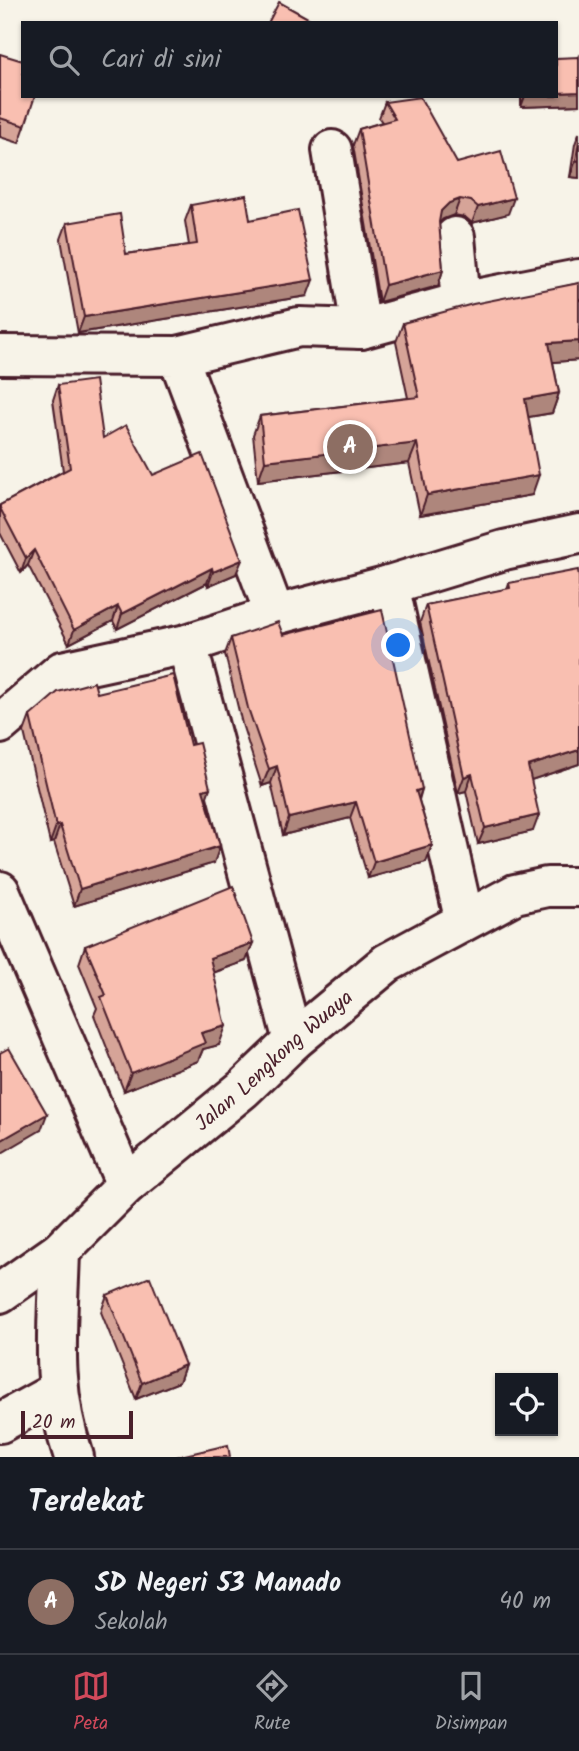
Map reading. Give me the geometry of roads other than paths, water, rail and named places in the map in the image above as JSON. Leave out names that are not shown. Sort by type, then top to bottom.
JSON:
[{"type":"street","points":[[332,150],[361,329]]},
{"type":"street","points":[[456,237],[461,302]]},
{"type":"street","points":[[0,355],[178,356],[299,327],[361,329],[461,302],[579,279]]},
{"type":"street","points":[[178,356],[275,615]]},
{"type":"street","points":[[0,724],[62,671],[187,644],[275,615],[389,585],[504,550],[577,542]]},
{"type":"street","points":[[389,585],[464,918]]},
{"type":"street","points":[[187,644],[293,1041]]},
{"type":"street","name":"Jalan Lengkong Wuaya","points":[[0,1293],[60,1251],[126,1185],[243,1089],[293,1041],[387,963],[464,918],[515,894],[547,887],[579,887]]},
{"type":"street","points":[[0,891],[126,1185]]},
{"type":"street","points":[[60,1251],[55,1364],[61,1419],[74,1457]]},
{"type":"street","points":[[0,1423],[58,1391]]},
{"type":"place","name":"SD Negeri 53 Manado","points":[[350,447]]}]
